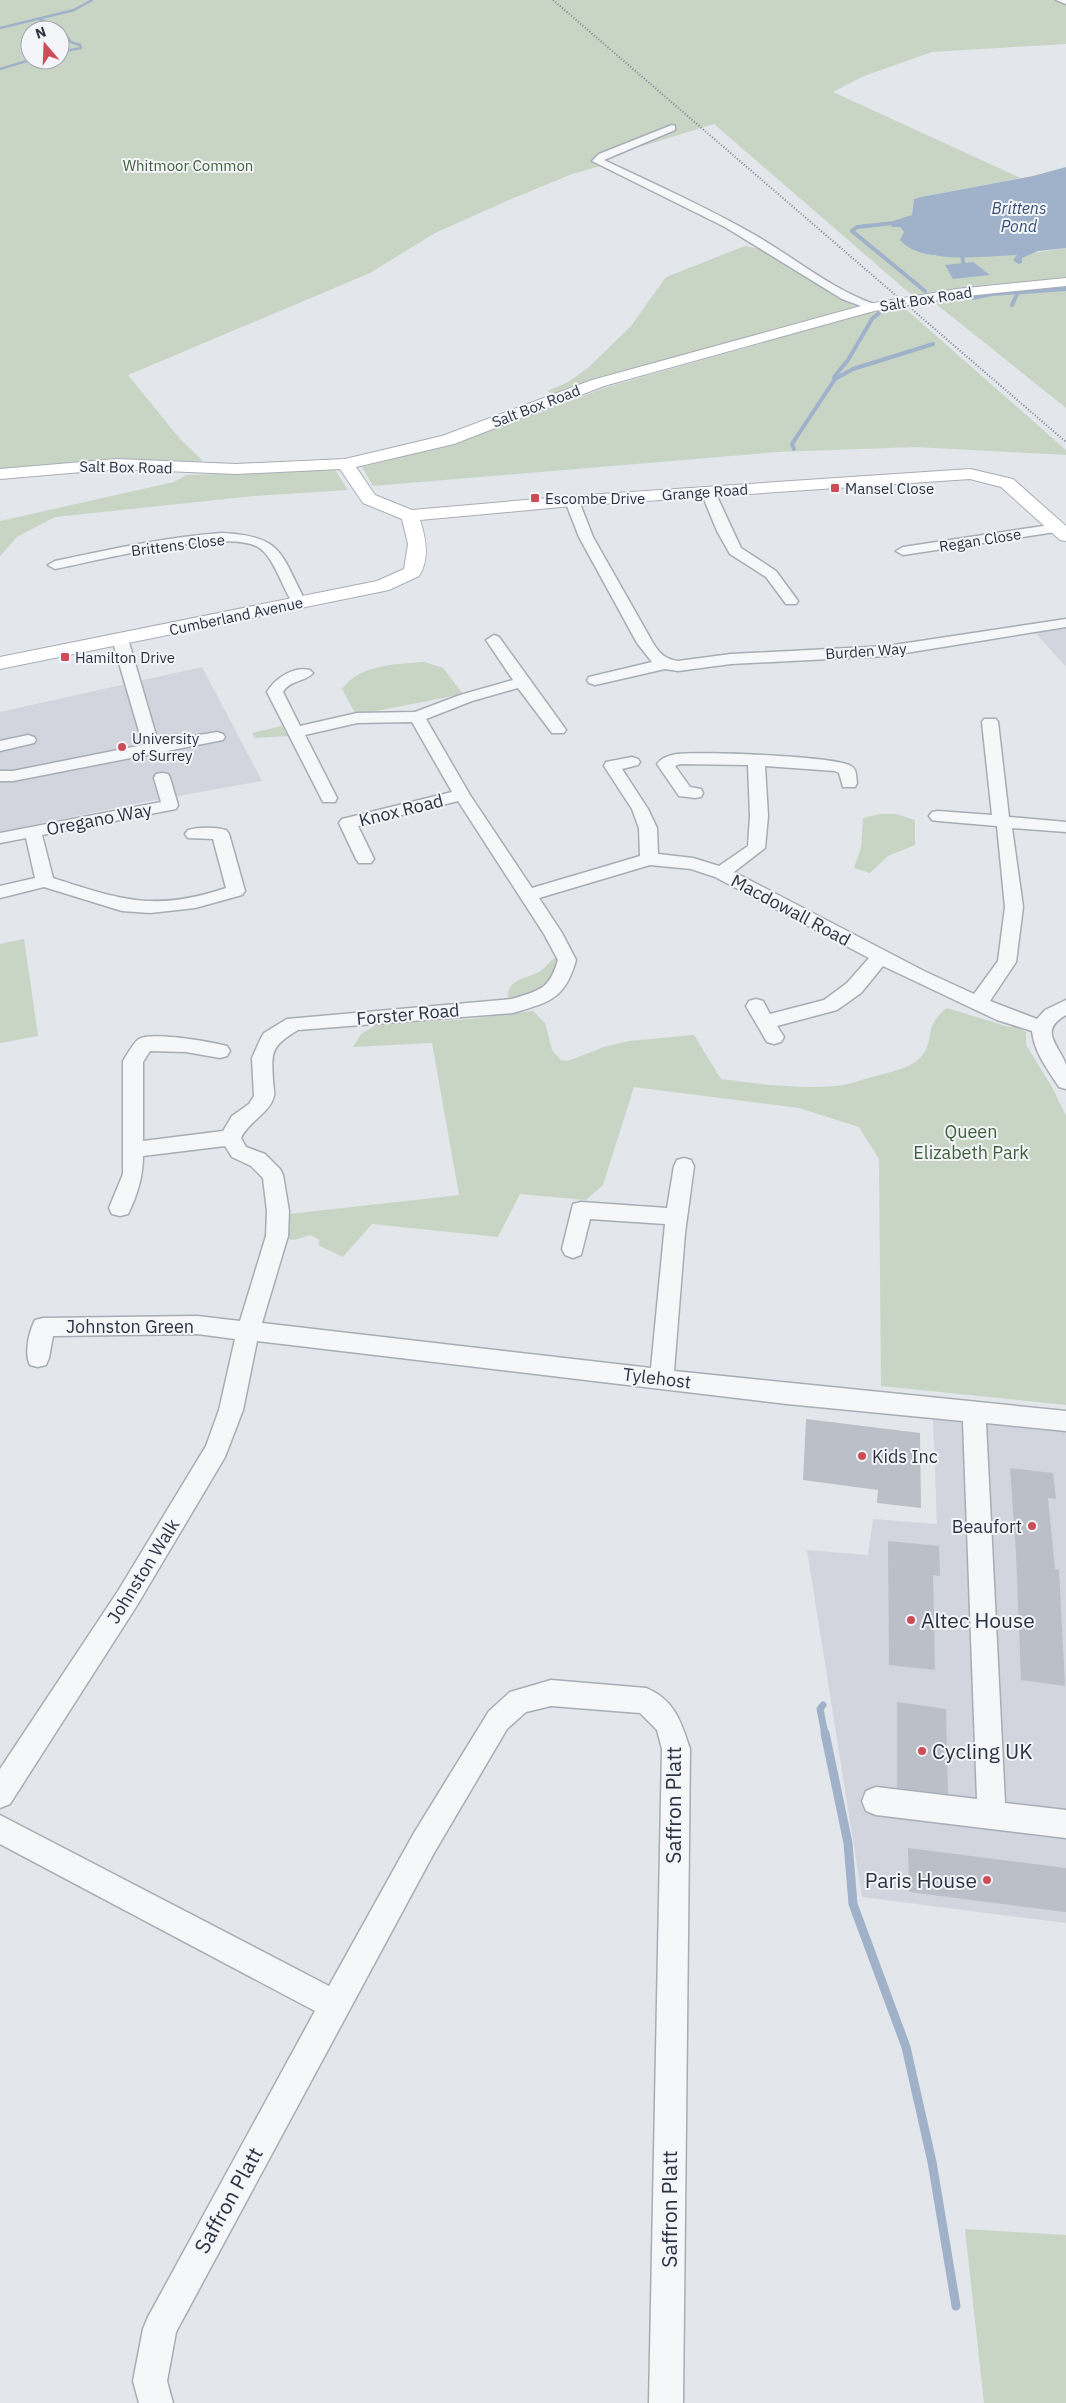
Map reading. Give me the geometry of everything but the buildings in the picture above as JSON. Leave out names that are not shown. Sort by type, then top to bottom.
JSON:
[{"type":"street","points":[[1060,0],[1066,2]]},
{"type":"street","points":[[672,128],[603,156],[597,161],[725,223],[771,249],[854,302],[873,307]]},
{"type":"street","name":"Salt Box Road","points":[[0,474],[117,464],[236,469],[345,464],[400,453],[440,442],[598,383],[873,307],[963,292],[1066,282]]},
{"type":"street","name":"Grange Road","points":[[345,464],[369,499],[410,516],[572,501],[970,474],[989,477],[1007,484],[1062,532]]},
{"type":"street","points":[[708,492],[724,531],[735,551],[771,574],[791,601]]},
{"type":"street","points":[[572,501],[586,537],[645,644],[654,657],[666,664]]},
{"type":"street","name":"Cumberland Avenue","points":[[0,663],[382,586],[412,572],[418,560],[418,547],[410,516]]},
{"type":"street","name":"Regan Close","points":[[902,551],[1062,532]]},
{"type":"street","name":"Brittens Close","points":[[55,565],[183,541],[220,538],[244,539],[257,541],[271,551],[299,602]]},
{"type":"street","name":"Burden Way","points":[[594,680],[666,664],[678,666],[731,659],[887,650],[1066,623]]},
{"type":"street","points":[[120,640],[152,748]]},
{"type":"street","points":[[494,640],[522,682],[558,730]]},
{"type":"street","points":[[305,673],[288,678],[278,684],[275,692],[329,798]]},
{"type":"street","points":[[295,732],[357,718],[417,717],[466,698],[522,682]]},
{"type":"street","name":"Knox Road","points":[[417,717],[462,795],[529,895]]},
{"type":"street","points":[[978,1004],[1007,962],[1014,907],[990,722]]},
{"type":"street","points":[[0,776],[13,776],[217,737]]},
{"type":"street","points":[[0,746],[28,740]]},
{"type":"street","points":[[695,792],[686,792],[665,764],[678,759],[756,760],[838,766],[847,770],[849,783]]},
{"type":"street","points":[[721,873],[756,848],[759,816],[756,760]]},
{"type":"street","points":[[632,762],[612,766],[640,809],[646,822],[648,828],[649,859]]},
{"type":"street","name":"Oregano Way","points":[[0,838],[170,805],[162,778]]},
{"type":"street","name":"Knox Road","points":[[365,859],[348,824],[462,795]]},
{"type":"street","points":[[938,816],[1002,824],[1066,827]]},
{"type":"street","points":[[33,832],[45,881]]},
{"type":"street","points":[[0,892],[45,881],[124,905],[171,907],[216,898],[236,891],[230,864],[220,834],[194,834]]},
{"type":"street","name":"Macdowall Road","points":[[529,895],[649,859],[693,864],[721,873],[880,957],[978,1004],[1004,1015],[1042,1027]]},
{"type":"street","name":"Forster Road","points":[[230,1138],[239,1121],[256,1109],[264,1096],[262,1058],[270,1038],[294,1024],[513,1006],[533,1000],[551,990],[561,980],[567,960],[553,933],[529,895]]},
{"type":"street","points":[[765,1021],[830,1005],[854,988],[880,957]]},
{"type":"street","points":[[1066,1007],[1047,1018],[1042,1027],[1041,1036],[1044,1047],[1066,1082]]},
{"type":"street","points":[[120,1208],[133,1174],[133,1062],[145,1044],[186,1045],[220,1052]]},
{"type":"street","points":[[133,1150],[230,1138]]},
{"type":"street","name":"Johnston Walk","points":[[0,1794],[127,1599],[217,1450],[231,1410],[248,1331],[277,1236],[278,1211],[273,1175],[258,1160],[239,1152],[230,1138]]},
{"type":"street","points":[[662,1378],[674,1233],[684,1166]]},
{"type":"street","points":[[573,1249],[581,1210],[677,1217]]},
{"type":"street","name":"Johnston Green","points":[[38,1358],[43,1327],[197,1325],[248,1331]]},
{"type":"street","name":"Tylehost","points":[[248,1331],[787,1394],[1066,1421]]},
{"type":"street","points":[[974,1412],[992,1814]]},
{"type":"street","name":"Saffron Platt","points":[[156,2403],[150,2381],[160,2329],[182,2284],[424,1843],[498,1720],[520,1701],[551,1693],[646,1701],[668,1722],[676,1748],[666,2403]]},
{"type":"street","points":[[876,1801],[1066,1824]]},
{"type":"street","points":[[0,1829],[336,2006]]},
{"type":"shaded area","points":[[1066,626],[1066,665],[1065,666],[1034,631]]},
{"type":"shaded area","name":"University of Surrey","points":[[202,667],[262,781],[139,803],[0,832],[0,712]]},
{"type":"shaded area","points":[[933,1417],[1066,1429],[1066,1923],[862,1897],[807,1550],[868,1555],[873,1519],[937,1524]]},
{"type":"green space","name":"Whitmoor Common","points":[[0,0],[1066,0],[1066,44],[932,52],[864,76],[833,92],[1021,178],[914,199],[912,215],[892,227],[900,227],[935,256],[1019,255],[1066,248],[1066,280],[914,297],[714,124],[594,161],[601,166],[572,174],[509,200],[435,233],[370,273],[128,375],[180,439],[203,461],[98,463],[0,474]]},
{"type":"green space","points":[[745,246],[765,250],[840,299],[859,308],[598,379],[553,394],[547,391],[568,382],[589,367],[631,326],[666,277]]},
{"type":"green space","points":[[1066,285],[1066,408],[931,300],[988,292]]},
{"type":"green space","points":[[900,304],[1066,450],[1066,455],[916,447],[778,452],[373,486],[362,467],[468,439],[607,387]]},
{"type":"green space","points":[[335,470],[348,490],[254,496],[55,517],[17,537],[0,556],[0,521],[174,482],[186,475]]},
{"type":"green space","points":[[425,662],[443,668],[463,694],[356,715],[342,689],[350,681],[369,670],[391,665]]},
{"type":"green space","points":[[282,726],[288,736],[255,738],[252,733]]},
{"type":"green space","points":[[880,814],[896,814],[915,820],[915,845],[888,856],[870,873],[854,868],[861,848],[863,818]]},
{"type":"green space","points":[[24,939],[38,1036],[0,1043],[0,944]]},
{"type":"green space","points":[[557,956],[553,974],[542,986],[526,994],[508,998],[510,987],[514,983],[539,972]]},
{"type":"green space","name":"Queen Elizabeth Park","points":[[947,1008],[1009,1027],[1016,1026],[1026,1032],[1026,1045],[1052,1087],[1066,1116],[1066,1405],[881,1386],[879,1159],[859,1127],[799,1108],[634,1087],[603,1185],[586,1200],[520,1194],[498,1237],[372,1224],[343,1257],[318,1245],[320,1240],[310,1235],[295,1240],[288,1239],[289,1214],[459,1195],[432,1043],[353,1047],[361,1034],[376,1025],[470,1019],[533,1011],[545,1023],[552,1050],[561,1060],[568,1061],[604,1047],[629,1041],[694,1035],[721,1079],[778,1086],[821,1087],[851,1083],[899,1070],[915,1062],[927,1046],[934,1022]]},
{"type":"green space","points":[[965,2229],[1066,2235],[1066,2403],[984,2403]]},
{"type":"water","name":"Brittens Pond","points":[[1066,167],[1066,248],[1038,251],[1022,258],[1022,263],[1018,264],[1013,260],[1017,255],[938,256],[910,248],[900,240],[904,232],[900,227],[891,227],[893,221],[912,215],[914,199],[1033,176]]},
{"type":"water","points":[[973,262],[990,275],[953,279],[945,265]]},
{"type":"waterway","points":[[0,28],[74,10],[92,0]]},
{"type":"waterway","points":[[70,41],[80,45],[81,48],[70,50]]},
{"type":"waterway","points":[[0,69],[20,63]]},
{"type":"waterway","points":[[894,223],[857,227],[852,231],[925,291]]},
{"type":"waterway","points":[[962,255],[964,267]]},
{"type":"waterway","points":[[1018,292],[1066,289]]},
{"type":"waterway","points":[[972,298],[1018,292]]},
{"type":"waterway","points":[[1012,305],[1018,292]]},
{"type":"waterway","points":[[835,379],[834,377],[848,360],[872,319],[879,313]]},
{"type":"waterway","points":[[835,379],[853,369],[933,344]]},
{"type":"waterway","points":[[794,449],[792,444],[835,379]]},
{"type":"waterway","points":[[823,1705],[820,1709],[825,1734]]},
{"type":"waterway","points":[[825,1733],[848,1843],[853,1904],[906,2047],[932,2162],[956,2306]]},
{"type":"railway","points":[[553,0],[1066,442]]},
{"type":"place","name":"Mansel Close","points":[[835,488]]},
{"type":"place","name":"Escombe Drive","points":[[535,498]]},
{"type":"place","name":"Hamilton Drive","points":[[65,657]]},
{"type":"place","name":"University of Surrey","points":[[122,747]]},
{"type":"place","name":"Kids Inc","points":[[862,1456]]},
{"type":"place","name":"Beaufort","points":[[1032,1526]]},
{"type":"place","name":"Altec House","points":[[911,1620]]},
{"type":"place","name":"Cycling UK","points":[[922,1751]]},
{"type":"place","name":"Paris House","points":[[987,1880]]}]
